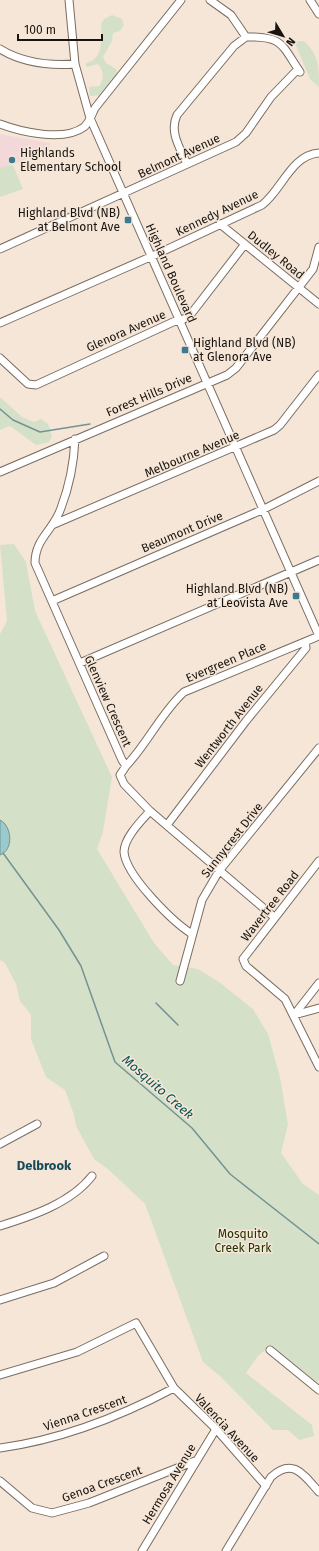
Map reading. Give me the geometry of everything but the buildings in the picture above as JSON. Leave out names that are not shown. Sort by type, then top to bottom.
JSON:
[{"type":"street","name":"Highland Boulevard","points":[[69,0],[75,64],[90,118],[319,636]]},
{"type":"street","points":[[0,124],[34,132],[65,134],[84,127],[95,108],[182,0]]},
{"type":"street","points":[[187,164],[175,137],[175,120],[177,115],[234,46],[246,37],[231,15],[210,0]]},
{"type":"street","points":[[310,0],[319,14]]},
{"type":"street","name":"Belmont Avenue","points":[[0,249],[124,194],[241,138],[271,97],[299,71],[290,54],[275,40],[264,37],[246,37]]},
{"type":"street","points":[[0,49],[16,57],[39,64],[75,64]]},
{"type":"street","name":"Kennedy Avenue","points":[[0,323],[152,257],[262,205],[269,200],[298,162],[310,154],[319,153]]},
{"type":"street","name":"Dudley Road","points":[[220,224],[319,304]]},
{"type":"street","name":"Glenora Avenue","points":[[0,358],[28,384],[36,385],[55,375],[180,320],[192,314],[245,244]]},
{"type":"street","name":"Forest Hills Drive","points":[[0,472],[227,375],[236,368],[313,269],[319,247]]},
{"type":"street","name":"Melbourne Avenue","points":[[52,525],[274,430],[280,425],[319,374]]},
{"type":"street","name":"Glenview Crescent","points":[[75,439],[74,456],[61,509],[52,525],[40,540],[35,552],[35,563],[126,766],[120,775],[124,784],[150,811],[274,917]]},
{"type":"street","name":"Beaumont Drive","points":[[52,601],[264,509],[319,481]]},
{"type":"street","points":[[80,663],[319,560]]},
{"type":"street","name":"Evergreen Place","points":[[126,766],[138,753],[172,703],[184,692],[319,636]]},
{"type":"street","name":"Wentworth Avenue","points":[[167,824],[246,721],[306,648],[305,642]]},
{"type":"street","name":"Sunnycrest Drive","points":[[180,981],[202,900],[219,871],[319,748]]},
{"type":"street","points":[[150,811],[128,840],[124,852],[133,876],[179,926],[192,934]]},
{"type":"street","name":"Wavertree Road","points":[[294,1015],[285,999],[246,966],[244,959],[274,917],[319,861]]},
{"type":"street","points":[[294,1015],[319,983]]},
{"type":"street","points":[[294,1015],[319,1008]]},
{"type":"street","points":[[294,1015],[319,1067]]},
{"type":"street","points":[[0,1144],[37,1124]]},
{"type":"street","points":[[0,1226],[26,1218],[56,1204],[86,1183],[92,1176]]},
{"type":"street","points":[[0,1300],[54,1283],[104,1256]]},
{"type":"street","name":"Valencia Avenue","points":[[0,1376],[77,1352],[136,1323],[174,1388],[216,1429],[266,1486]]},
{"type":"street","points":[[270,1350],[319,1390]]},
{"type":"street","name":"Vienna Crescent","points":[[0,1448],[24,1445],[109,1419],[174,1388]]},
{"type":"street","name":"Hermosa Avenue","points":[[142,1551],[216,1429]]},
{"type":"street","name":"Genoa Crescent","points":[[0,1481],[32,1508],[52,1513],[89,1503],[196,1461]]},
{"type":"street","points":[[226,1551],[266,1486],[278,1471],[291,1467],[298,1470],[319,1492]]},
{"type":"shaded area","name":"Highlands Elementary School","points":[[0,134],[50,143],[49,149],[0,170]]},
{"type":"green space","points":[[112,15],[122,19],[124,25],[120,31],[113,33],[112,41],[103,57],[106,63],[116,69],[118,75],[102,95],[90,96],[89,87],[99,86],[103,75],[98,64],[87,67],[85,64],[92,61],[99,53],[102,33],[101,24],[104,19]]},
{"type":"green space","points":[[294,41],[304,41],[313,51],[319,73],[319,87],[310,79]]},
{"type":"green space","points":[[13,165],[23,189],[0,197],[0,168]]},
{"type":"green space","points":[[0,397],[22,417],[34,422],[41,419],[48,424],[52,436],[49,442],[36,445],[10,426],[0,430]]},
{"type":"green space","name":"Mosquito Creek Park","points":[[14,544],[26,562],[35,611],[112,777],[103,832],[97,849],[154,943],[173,965],[198,969],[219,982],[253,1009],[268,1034],[280,1077],[288,1125],[281,1153],[303,1184],[319,1195],[319,1380],[317,1382],[271,1345],[258,1356],[246,1373],[312,1425],[314,1436],[299,1440],[288,1430],[273,1430],[221,1377],[203,1362],[145,1204],[109,1170],[94,1159],[76,1126],[74,1115],[65,1090],[46,1077],[31,1039],[31,1015],[20,1001],[16,984],[5,963],[0,960],[0,634],[7,621],[0,545]]},
{"type":"water","points":[[0,820],[7,827],[10,838],[8,848],[0,855]]},
{"type":"waterway","points":[[0,409],[13,420],[40,432],[90,424]]},
{"type":"waterway","name":"Mosquito Creek","points":[[3,853],[59,930],[81,966],[115,1062],[192,1128],[230,1174],[319,1244]]},
{"type":"waterway","points":[[156,1003],[178,1025]]},
{"type":"place","name":"Highlands Elementary School","points":[[12,160]]},
{"type":"place","name":"Highland Blvd (NB) at Belmont Ave","points":[[128,220]]},
{"type":"place","name":"Highland Blvd (NB) at Glenora Ave","points":[[185,350]]},
{"type":"place","name":"Highland Blvd (NB) at Leovista Ave","points":[[296,596]]},
{"type":"district","name":"Delbrook","points":[[44,1165]]}]
